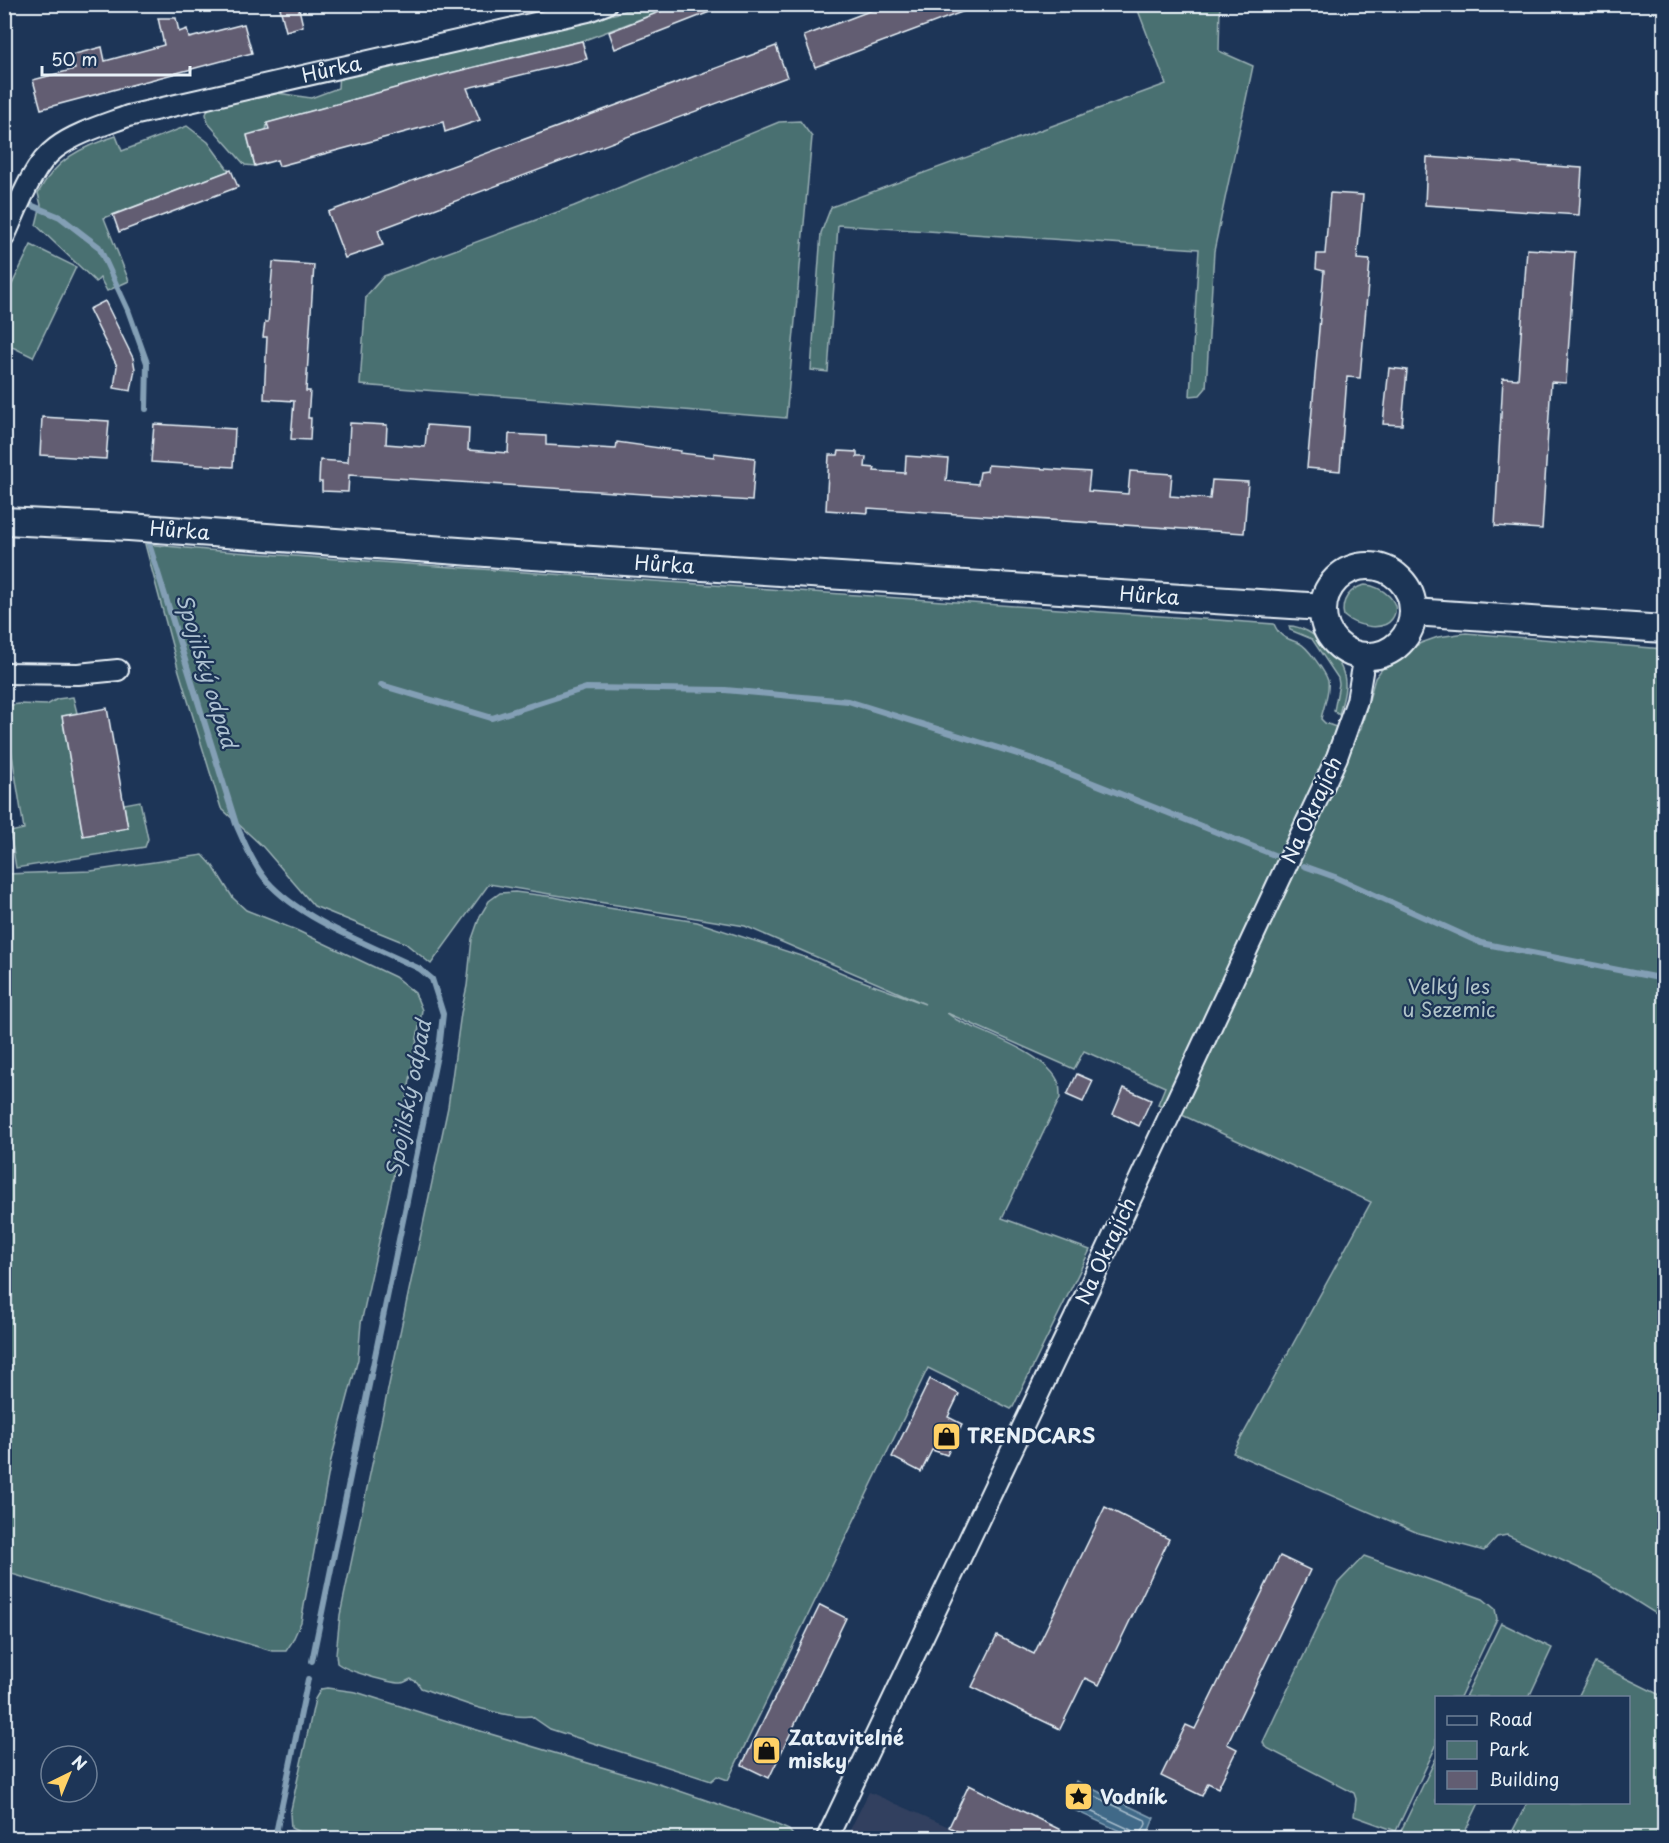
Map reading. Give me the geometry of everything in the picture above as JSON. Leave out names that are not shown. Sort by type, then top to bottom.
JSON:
[{"type":"main road","name":"Hůrka","points":[[4,521],[129,527],[500,554],[1323,607]]},
{"type":"main road","points":[[1371,566],[1390,571],[1402,581],[1410,595],[1413,612],[1409,630],[1396,646],[1382,654],[1365,656],[1347,650],[1334,640],[1326,627],[1323,607],[1330,587],[1340,575],[1354,568],[1371,566]]},
{"type":"main road","points":[[1413,612],[1665,629]]},
{"type":"street","name":"Hůrka","points":[[4,237],[40,164],[55,149],[87,132],[128,116],[588,11],[606,4]]},
{"type":"street","name":"Na Okrajích","points":[[827,1839],[1099,1267],[1337,757],[1353,714],[1365,656]]},
{"type":"street","points":[[4,672],[78,674],[118,670]]},
{"type":"shaded area","points":[[869,1792],[949,1827],[973,1838],[846,1838]]},
{"type":"green space","points":[[646,5],[678,5],[582,41],[451,73],[267,123],[266,130],[247,136],[255,166],[245,165],[208,123],[206,114],[209,107],[264,91],[311,98],[338,88],[339,72],[485,44]]},
{"type":"green space","points":[[1136,5],[1220,5],[1219,51],[1253,66],[1214,251],[1206,388],[1200,395],[1190,396],[1199,249],[838,225],[828,372],[811,370],[821,233],[831,207],[1166,84]]},
{"type":"green space","points":[[800,121],[812,137],[786,418],[360,385],[366,296],[384,276],[574,206],[779,122]]},
{"type":"green space","points":[[187,126],[208,142],[229,171],[104,218],[129,281],[107,291],[100,278],[96,282],[36,225],[41,205],[38,193],[61,163],[92,145],[116,136],[122,151]]},
{"type":"green space","points":[[31,245],[76,267],[33,357],[4,343],[5,299]]},
{"type":"green space","name":"Velký les u Sezemic","points":[[145,544],[1274,624],[1281,635],[1307,649],[1327,677],[1327,695],[1321,719],[1336,727],[1310,799],[1326,806],[1361,728],[1375,678],[1382,669],[1421,643],[1438,637],[1466,633],[1664,649],[1664,1621],[1596,1576],[1507,1535],[1497,1537],[1484,1551],[1418,1533],[1233,1453],[1371,1202],[1158,1104],[1165,1087],[1084,1051],[1074,1069],[947,1013],[957,1020],[1030,1054],[1053,1073],[1059,1084],[1060,1098],[1002,1218],[1090,1250],[1011,1409],[928,1368],[728,1780],[717,1776],[711,1781],[550,1729],[531,1716],[506,1715],[476,1707],[421,1688],[411,1679],[402,1683],[388,1681],[358,1673],[337,1663],[340,1615],[448,1107],[472,939],[480,916],[489,901],[500,893],[515,892],[697,922],[807,958],[925,1004],[745,926],[489,884],[431,964],[405,943],[314,906],[263,847],[221,808],[178,668]]},
{"type":"green space","points":[[1365,585],[1378,588],[1393,601],[1395,613],[1392,619],[1382,626],[1361,625],[1344,616],[1343,605],[1347,596],[1355,589]]},
{"type":"green space","points":[[1289,626],[1298,627],[1317,638],[1326,645],[1339,664],[1345,686],[1339,715],[1334,711],[1338,678],[1312,639],[1290,630]]},
{"type":"green space","points":[[73,697],[77,713],[62,716],[83,836],[128,828],[124,804],[140,801],[148,839],[145,847],[16,868],[10,832],[24,829],[4,706],[47,705],[57,699]]},
{"type":"green space","points":[[203,855],[213,866],[233,898],[246,910],[296,930],[395,977],[415,993],[422,1010],[394,1173],[361,1323],[358,1359],[331,1460],[301,1622],[286,1651],[272,1651],[5,1572],[5,874],[91,871]]},
{"type":"green space","points":[[1364,1556],[1483,1599],[1495,1609],[1497,1619],[1460,1696],[1435,1696],[1435,1748],[1396,1831],[1354,1816],[1356,1799],[1354,1793],[1265,1747],[1263,1742],[1338,1583]]},
{"type":"green space","points":[[1501,1623],[1552,1648],[1529,1696],[1465,1696]]},
{"type":"green space","points":[[1595,1663],[1664,1697],[1664,1838],[1509,1838],[1526,1804],[1630,1804],[1630,1696],[1578,1696]]},
{"type":"green space","points":[[321,1689],[356,1692],[662,1785],[773,1823],[789,1830],[795,1838],[312,1838],[291,1828],[290,1814],[315,1699]]},
{"type":"green space","points":[[1435,1760],[1435,1804],[1479,1804],[1462,1838],[1406,1838],[1399,1835]]},
{"type":"water","points":[[1076,1781],[1154,1818],[1146,1838],[1135,1838],[1065,1806]]},
{"type":"building","points":[[279,4],[298,4],[303,26],[286,31]]},
{"type":"building","points":[[679,4],[725,6],[615,49],[609,32]]},
{"type":"building","points":[[888,4],[978,4],[978,6],[815,67],[804,36]]},
{"type":"building","points":[[158,18],[176,18],[179,32],[187,29],[189,38],[244,24],[252,53],[41,109],[33,80],[75,69],[71,55],[102,47],[105,61],[164,45]]},
{"type":"building","points":[[582,41],[587,59],[467,88],[480,120],[445,132],[443,122],[279,166],[277,160],[255,166],[247,135],[269,129],[267,123],[450,73]]},
{"type":"building","points":[[776,46],[787,77],[378,230],[383,245],[345,258],[328,212]]},
{"type":"building","points":[[1427,157],[1582,168],[1579,215],[1425,205]]},
{"type":"building","points":[[231,170],[238,187],[119,232],[113,215]]},
{"type":"building","points":[[1330,193],[1363,195],[1357,259],[1370,260],[1360,378],[1347,377],[1340,471],[1307,468],[1324,271],[1316,269],[1317,254],[1325,254]]},
{"type":"building","points":[[1527,249],[1575,252],[1566,383],[1551,382],[1542,529],[1495,526],[1503,378],[1518,379]]},
{"type":"building","points":[[273,262],[314,265],[306,391],[310,391],[308,418],[311,418],[310,440],[291,439],[294,401],[264,399],[267,337],[263,337],[265,322],[268,322]]},
{"type":"building","points":[[105,301],[133,358],[135,369],[131,391],[114,388],[117,366],[89,309]]},
{"type":"building","points":[[1389,368],[1407,370],[1402,425],[1383,424]]},
{"type":"building","points":[[42,417],[109,421],[106,459],[40,455]]},
{"type":"building","points":[[350,423],[387,425],[386,444],[425,447],[427,425],[469,428],[468,450],[508,453],[509,434],[546,436],[546,445],[616,449],[617,442],[714,457],[714,453],[755,458],[752,501],[349,475],[348,492],[322,491],[322,482],[319,482],[320,460],[348,462]]},
{"type":"building","points":[[154,424],[235,429],[233,467],[151,462]]},
{"type":"building","points":[[839,451],[857,452],[857,457],[866,457],[865,467],[875,468],[874,471],[905,473],[906,456],[948,459],[946,481],[978,484],[980,472],[987,471],[988,465],[1090,472],[1088,491],[1128,494],[1130,471],[1172,474],[1170,496],[1210,499],[1212,480],[1248,482],[1244,533],[868,508],[868,513],[826,510],[829,455],[838,455]]},
{"type":"building","points":[[107,708],[128,828],[83,836],[62,716]]},
{"type":"building","points":[[1077,1074],[1093,1081],[1083,1102],[1067,1095]]},
{"type":"building","points":[[1124,1088],[1151,1100],[1139,1126],[1113,1114]]},
{"type":"building","points":[[930,1379],[959,1394],[948,1417],[962,1424],[947,1455],[932,1450],[921,1472],[892,1457]]},
{"type":"building","points":[[1105,1507],[1169,1539],[1099,1685],[1085,1678],[1060,1729],[972,1687],[997,1636],[1034,1654]]},
{"type":"building","points":[[1280,1556],[1310,1570],[1227,1744],[1237,1749],[1218,1788],[1208,1783],[1202,1796],[1161,1776],[1186,1725],[1195,1729]]},
{"type":"building","points":[[820,1605],[846,1618],[769,1778],[742,1765]]},
{"type":"building","points":[[969,1785],[1079,1839],[973,1839],[949,1827]]},
{"type":"waterway","name":"Spojilský odpad","points":[[4,194],[60,217],[99,247],[128,310],[147,363],[146,409]]},
{"type":"waterway","name":"Spojilský odpad","points":[[149,544],[236,824],[258,868],[281,895],[318,920],[420,969],[432,979],[443,1014],[440,1041],[312,1661]]},
{"type":"waterway","points":[[381,685],[492,718],[586,688],[725,690],[848,701],[1030,758],[1274,855]]},
{"type":"waterway","points":[[1304,866],[1335,877],[1481,943],[1664,979]]},
{"type":"waterway","name":"Spojilský odpad","points":[[275,1838],[308,1679]]},
{"type":"place","name":"TRENDCARS","points":[[946,1436]]},
{"type":"place","name":"Zatavitelné misky","points":[[767,1750]]},
{"type":"place","name":"Vodník","points":[[1079,1797]]}]
